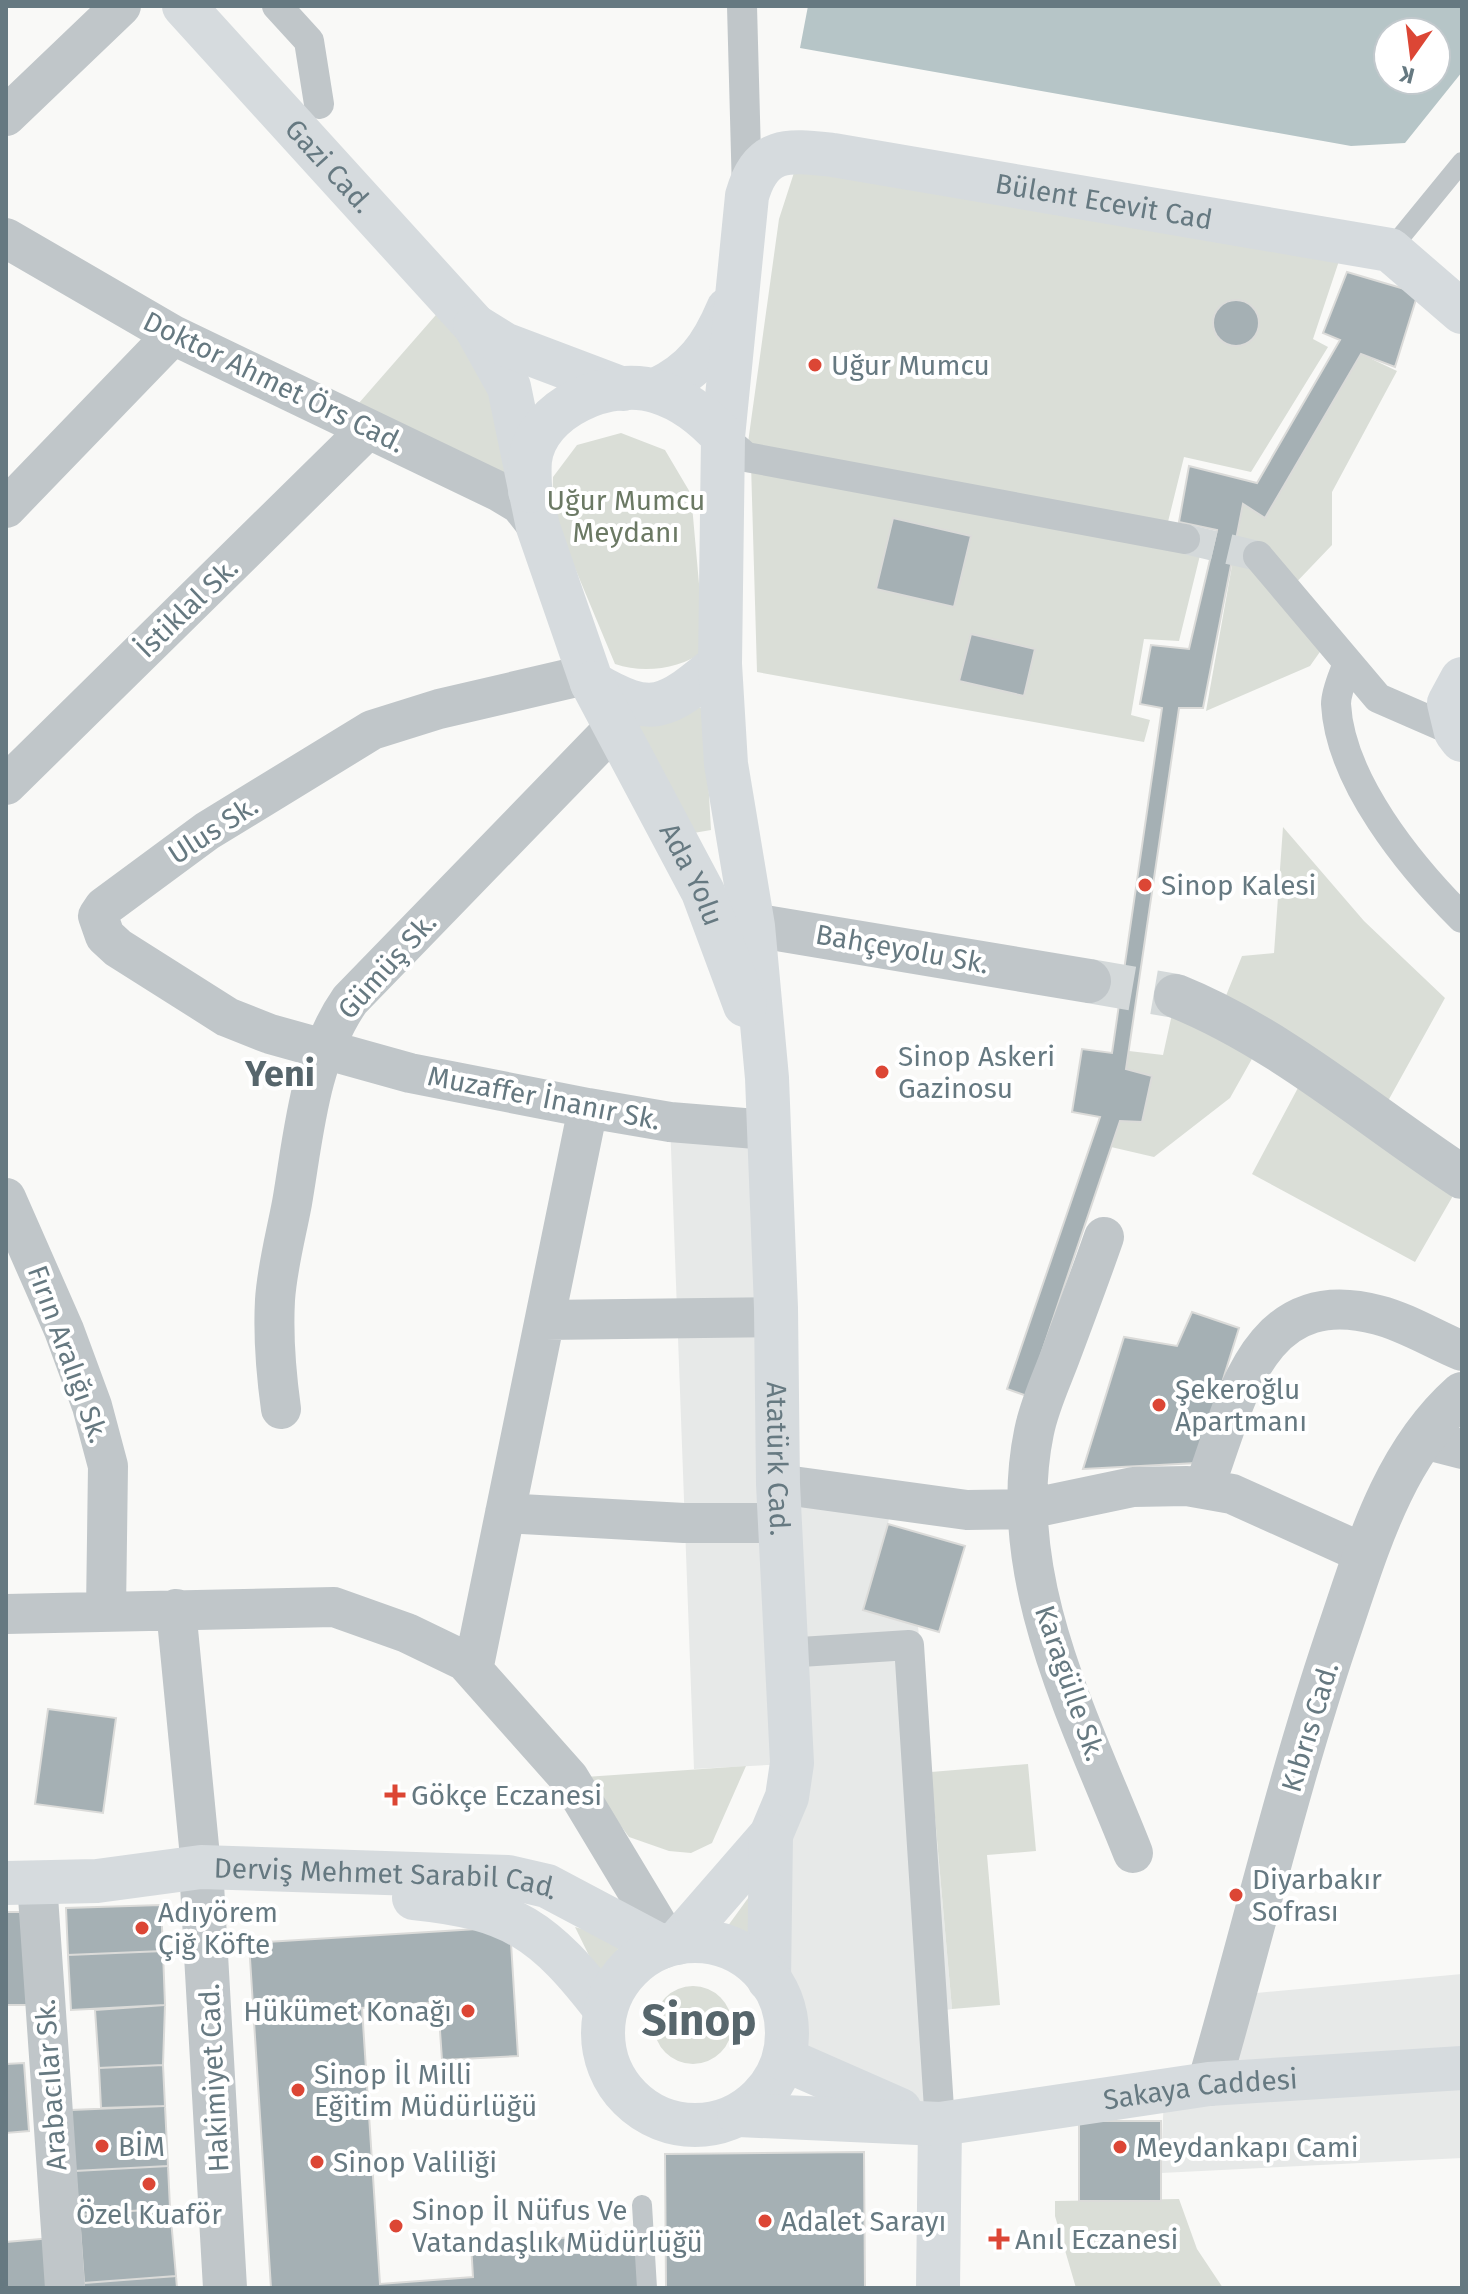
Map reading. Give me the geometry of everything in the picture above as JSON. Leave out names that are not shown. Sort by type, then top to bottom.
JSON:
[{"type":"main road","name":"Gazi Cad.","points":[[184,6],[475,326]]},
{"type":"main road","name":"Bülent Ecevit Cad","points":[[747,196],[753,173],[768,157],[801,151],[1390,250]]},
{"type":"main road","points":[[736,929],[720,664],[723,437],[747,196]]},
{"type":"main road","points":[[1390,250],[1462,312]]},
{"type":"main road","points":[[534,509],[530,458],[553,415],[586,395],[641,390],[681,378],[700,361],[716,337],[736,292]]},
{"type":"main road","points":[[475,326],[504,344],[557,366],[690,407],[723,437]]},
{"type":"main road","name":"Ada Yolu","points":[[475,326],[509,387],[534,509],[590,678],[613,729],[703,892],[736,929],[767,1078]]},
{"type":"main road","points":[[590,678],[628,704],[667,703],[720,664]]},
{"type":"main road","points":[[1459,736],[1449,703],[1462,679]]},
{"type":"main road","name":"Atatürk Cad.","points":[[767,1078],[779,1504],[792,1763],[787,1797],[771,1835]]},
{"type":"main road","points":[[669,1945],[771,1835]]},
{"type":"main road","points":[[769,1980],[771,1835]]},
{"type":"main road","name":"Derviş Mehmet Sarabil Cad.","points":[[21,1883],[508,1877],[547,1886],[669,1945]]},
{"type":"main road","name":"Derviş Mehmet Sarabil Cad.","points":[[202,1882],[467,1904],[521,1924],[568,1962],[605,2009]]},
{"type":"main road","points":[[695,1941],[726,1946],[751,1959],[769,1980],[778,1991],[788,2025],[784,2059],[764,2095],[739,2115],[700,2125],[657,2117],[640,2107],[617,2084],[603,2041],[605,2009],[620,1978],[643,1956],[669,1945],[695,1941]]},
{"type":"main road","points":[[784,2059],[845,2088],[940,2124],[938,2288]]},
{"type":"main road","name":"Sakaya Caddesi","points":[[739,2115],[940,2124],[1209,2084],[1462,2068]]},
{"type":"street","points":[[6,116],[121,6]]},
{"type":"street","points":[[277,6],[309,41],[319,104]]},
{"type":"street","points":[[742,6],[747,196]]},
{"type":"street","name":"Doktor Ahmet Örs Cad.","points":[[6,238],[173,335],[534,509]]},
{"type":"street","points":[[6,508],[173,335]]},
{"type":"street","name":"İstiklal Sk.","points":[[6,785],[367,430]]},
{"type":"street","points":[[723,437],[746,457],[1185,539]]},
{"type":"street","points":[[1258,556],[1378,698],[1459,736]]},
{"type":"street","points":[[1348,663],[1336,701],[1343,741],[1364,793],[1426,881],[1462,918]]},
{"type":"street","name":"Ulus Sk.","points":[[321,1050],[270,1034],[215,1010],[118,948],[105,936],[98,916],[104,907],[207,831],[372,730],[439,709],[590,678]]},
{"type":"street","name":"Gümüş Sk.","points":[[281,1409],[274,1352],[275,1297],[321,1050],[332,1026],[350,1000],[613,729]]},
{"type":"street","name":"Bahçeyolu Sk.","points":[[736,929],[1089,981]]},
{"type":"street","points":[[1176,996],[1220,1013],[1263,1040],[1462,1177]]},
{"type":"street","name":"Muzaffer İnanır Sk.","points":[[321,1050],[410,1073],[588,1108],[670,1122],[769,1130]]},
{"type":"street","points":[[473,1670],[588,1108]]},
{"type":"street","name":"Fırın Aralığı Sk.","points":[[6,1198],[64,1330],[92,1406],[108,1466],[106,1611]]},
{"type":"street","name":"Karagülle Sk.","points":[[1104,1237],[1038,1414],[1028,1466],[1028,1509],[1034,1577],[1055,1653],[1133,1853]]},
{"type":"street","points":[[1204,1488],[1252,1360],[1274,1333],[1298,1318],[1320,1311],[1348,1308],[1380,1315],[1462,1351]]},
{"type":"street","points":[[545,1320],[776,1317]]},
{"type":"street","name":"Kıbrıs Cad.","points":[[1209,2084],[1313,1711],[1365,1554],[1396,1480],[1442,1444],[1438,1415],[1462,1394]]},
{"type":"street","points":[[505,1513],[684,1523],[779,1504],[1028,1509],[1133,1487],[1204,1488],[1232,1494],[1365,1554]]},
{"type":"street","points":[[6,1614],[334,1607],[407,1633],[465,1661],[569,1778],[669,1945]]},
{"type":"street","points":[[176,1609],[202,1882]]},
{"type":"street","points":[[785,1653],[909,1645],[940,2124]]},
{"type":"street","name":"Hakimiyet Cad.","points":[[202,1882],[225,2288]]},
{"type":"street","name":"Arabacılar Sk.","points":[[21,1883],[65,2288]]},
{"type":"lane","points":[[1390,250],[1462,162]]},
{"type":"lane","points":[[642,2205],[647,2288]]},
{"type":"shaded area","points":[[808,6],[1462,6],[1462,72],[1452,84],[1452,16],[1372,16],[1372,96],[1443,96],[1405,143],[1351,146],[800,48]]},
{"type":"shaded area","points":[[670,1122],[769,1130],[778,1484],[892,1499],[888,1524],[863,1609],[918,1626],[952,2009],[933,2012],[940,2124],[784,2059],[788,2025],[778,1991],[787,1764],[694,1769]]},
{"type":"shaded area","points":[[1462,1974],[1462,2158],[1161,2173],[1164,2091],[1209,2084],[1235,1995]]},
{"type":"green space","points":[[801,151],[1345,243],[1313,339],[1328,347],[1251,472],[1184,457],[1165,534],[1203,543],[1179,641],[1144,639],[1131,715],[1150,720],[1144,742],[757,672],[751,464],[746,457],[779,219]]},
{"type":"green space","points":[[449,300],[483,338],[538,527],[345,419]]},
{"type":"green space","points":[[1361,354],[1397,371],[1332,492],[1332,545],[1288,591],[1329,639],[1310,666],[1206,711],[1243,504],[1265,517]]},
{"type":"green space","name":"Uğur Mumcu Meydanı","points":[[621,433],[665,450],[691,494],[705,651],[673,666],[638,669],[615,664],[552,513],[553,477],[577,445]]},
{"type":"green space","points":[[704,707],[711,830],[682,835],[635,718]]},
{"type":"green space","points":[[1283,827],[1364,921],[1445,998],[1378,1119],[1462,1180],[1415,1262],[1252,1174],[1307,1071],[1262,1041],[1230,1098],[1154,1157],[1111,1147],[1120,1121],[1152,1076],[1126,1069],[1129,1051],[1163,1055],[1176,996],[1219,1013],[1242,956],[1274,953]]},
{"type":"green space","points":[[1028,1764],[1036,1851],[987,1855],[1000,2005],[952,2009],[931,1772]]},
{"type":"green space","points":[[746,1766],[712,1843],[691,1853],[669,1851],[629,1837],[585,1777]]},
{"type":"green space","points":[[759,1883],[765,1962],[722,1934]]},
{"type":"green space","points":[[575,1927],[624,1941],[599,1976]]},
{"type":"green space","points":[[693,1986],[708,1989],[721,1997],[729,2010],[732,2025],[729,2040],[721,2053],[708,2061],[693,2064],[678,2061],[665,2053],[657,2040],[654,2025],[657,2010],[665,1997],[678,1989]]},
{"type":"green space","points":[[1179,2199],[1197,2249],[1223,2288],[1076,2288],[1055,2216],[1055,2201]]},
{"type":"building","points":[[1347,272],[1418,293],[1395,367],[1361,354],[1265,518],[1243,504],[1203,708],[1179,708],[1126,1069],[1152,1076],[1142,1122],[1120,1121],[1027,1396],[1007,1389],[1100,1117],[1072,1112],[1082,1049],[1112,1053],[1162,708],[1140,704],[1151,645],[1189,649],[1217,530],[1179,522],[1189,466],[1257,483],[1340,340],[1323,333]]},
{"type":"building","points":[[1236,300],[1253,306],[1259,323],[1253,340],[1236,346],[1219,340],[1213,323],[1219,306]]},
{"type":"building","points":[[893,518],[971,536],[954,607],[876,589]]},
{"type":"building","points":[[971,634],[1035,649],[1024,696],[959,681]]},
{"type":"building","name":"Şekeroğlu Apartmanı","points":[[1192,1312],[1239,1328],[1197,1463],[1083,1469],[1124,1337],[1177,1346]]},
{"type":"building","points":[[888,1524],[965,1546],[939,1632],[863,1610]]},
{"type":"building","points":[[48,1709],[116,1718],[103,1813],[35,1804]]},
{"type":"building","points":[[161,1905],[163,1951],[68,1955],[66,1908]]},
{"type":"building","points":[[6,1912],[28,1912],[30,2005],[6,2005]]},
{"type":"building","name":"Sinop Valiliği","points":[[510,1927],[518,2056],[442,2060],[438,2002],[362,2008],[380,2284],[473,2277],[471,2244],[635,2233],[639,2288],[271,2288],[249,1943]]},
{"type":"building","points":[[163,1951],[165,2005],[71,2010],[68,1955]]},
{"type":"building","points":[[165,2005],[163,2065],[99,2068],[95,2010]]},
{"type":"building","points":[[24,2063],[29,2131],[6,2133],[6,2064]]},
{"type":"building","points":[[163,2065],[165,2106],[101,2108],[99,2068]]},
{"type":"building","points":[[165,2106],[168,2166],[75,2171],[71,2110]]},
{"type":"building","name":"Meydankapı Cami","points":[[1079,2121],[1161,2121],[1161,2201],[1079,2201]]},
{"type":"building","name":"Adalet Sarayı","points":[[864,2152],[865,2288],[666,2288],[665,2154]]},
{"type":"building","points":[[168,2166],[170,2208],[79,2215],[75,2171]]},
{"type":"building","points":[[170,2208],[176,2276],[84,2283],[79,2215]]},
{"type":"building","points":[[52,2238],[55,2288],[6,2288],[6,2242]]},
{"type":"building","points":[[176,2276],[177,2288],[84,2288],[84,2283]]},
{"type":"tunnel","points":[[1185,539],[1258,556]]},
{"type":"tunnel","points":[[1089,981],[1176,996]]},
{"type":"place","name":"Uğur Mumcu","points":[[815,365]]},
{"type":"place","name":"Sinop Kalesi","points":[[1145,885]]},
{"type":"place","name":"Sinop Askeri Gazinosu","points":[[882,1072]]},
{"type":"place","name":"Şekeroğlu Apartmanı","points":[[1159,1405]]},
{"type":"place","name":"Gökçe Eczanesi","points":[[395,1795]]},
{"type":"place","name":"Diyarbakır Sofrası","points":[[1236,1895]]},
{"type":"place","name":"Adıyörem Çiğ Köfte","points":[[142,1928]]},
{"type":"place","name":"Hükümet Konağı","points":[[468,2011]]},
{"type":"place","name":"Sinop İl Milli Eğitim Müdürlüğü","points":[[298,2090]]},
{"type":"place","name":"BİM","points":[[102,2146]]},
{"type":"place","name":"Meydankapı Cami","points":[[1120,2147]]},
{"type":"place","name":"Sinop Valiliği","points":[[317,2162]]},
{"type":"place","name":"Özel Kuaför","points":[[149,2184]]},
{"type":"place","name":"Adalet Sarayı","points":[[765,2221]]},
{"type":"place","name":"Sinop İl Nüfus Ve Vatandaşlık Müdürlüğü","points":[[396,2226]]},
{"type":"place","name":"Anıl Eczanesi","points":[[999,2239]]},
{"type":"district","name":"Yeni","points":[[280,1074]]},
{"type":"district","name":"Sinop","points":[[699,2020]]}]
